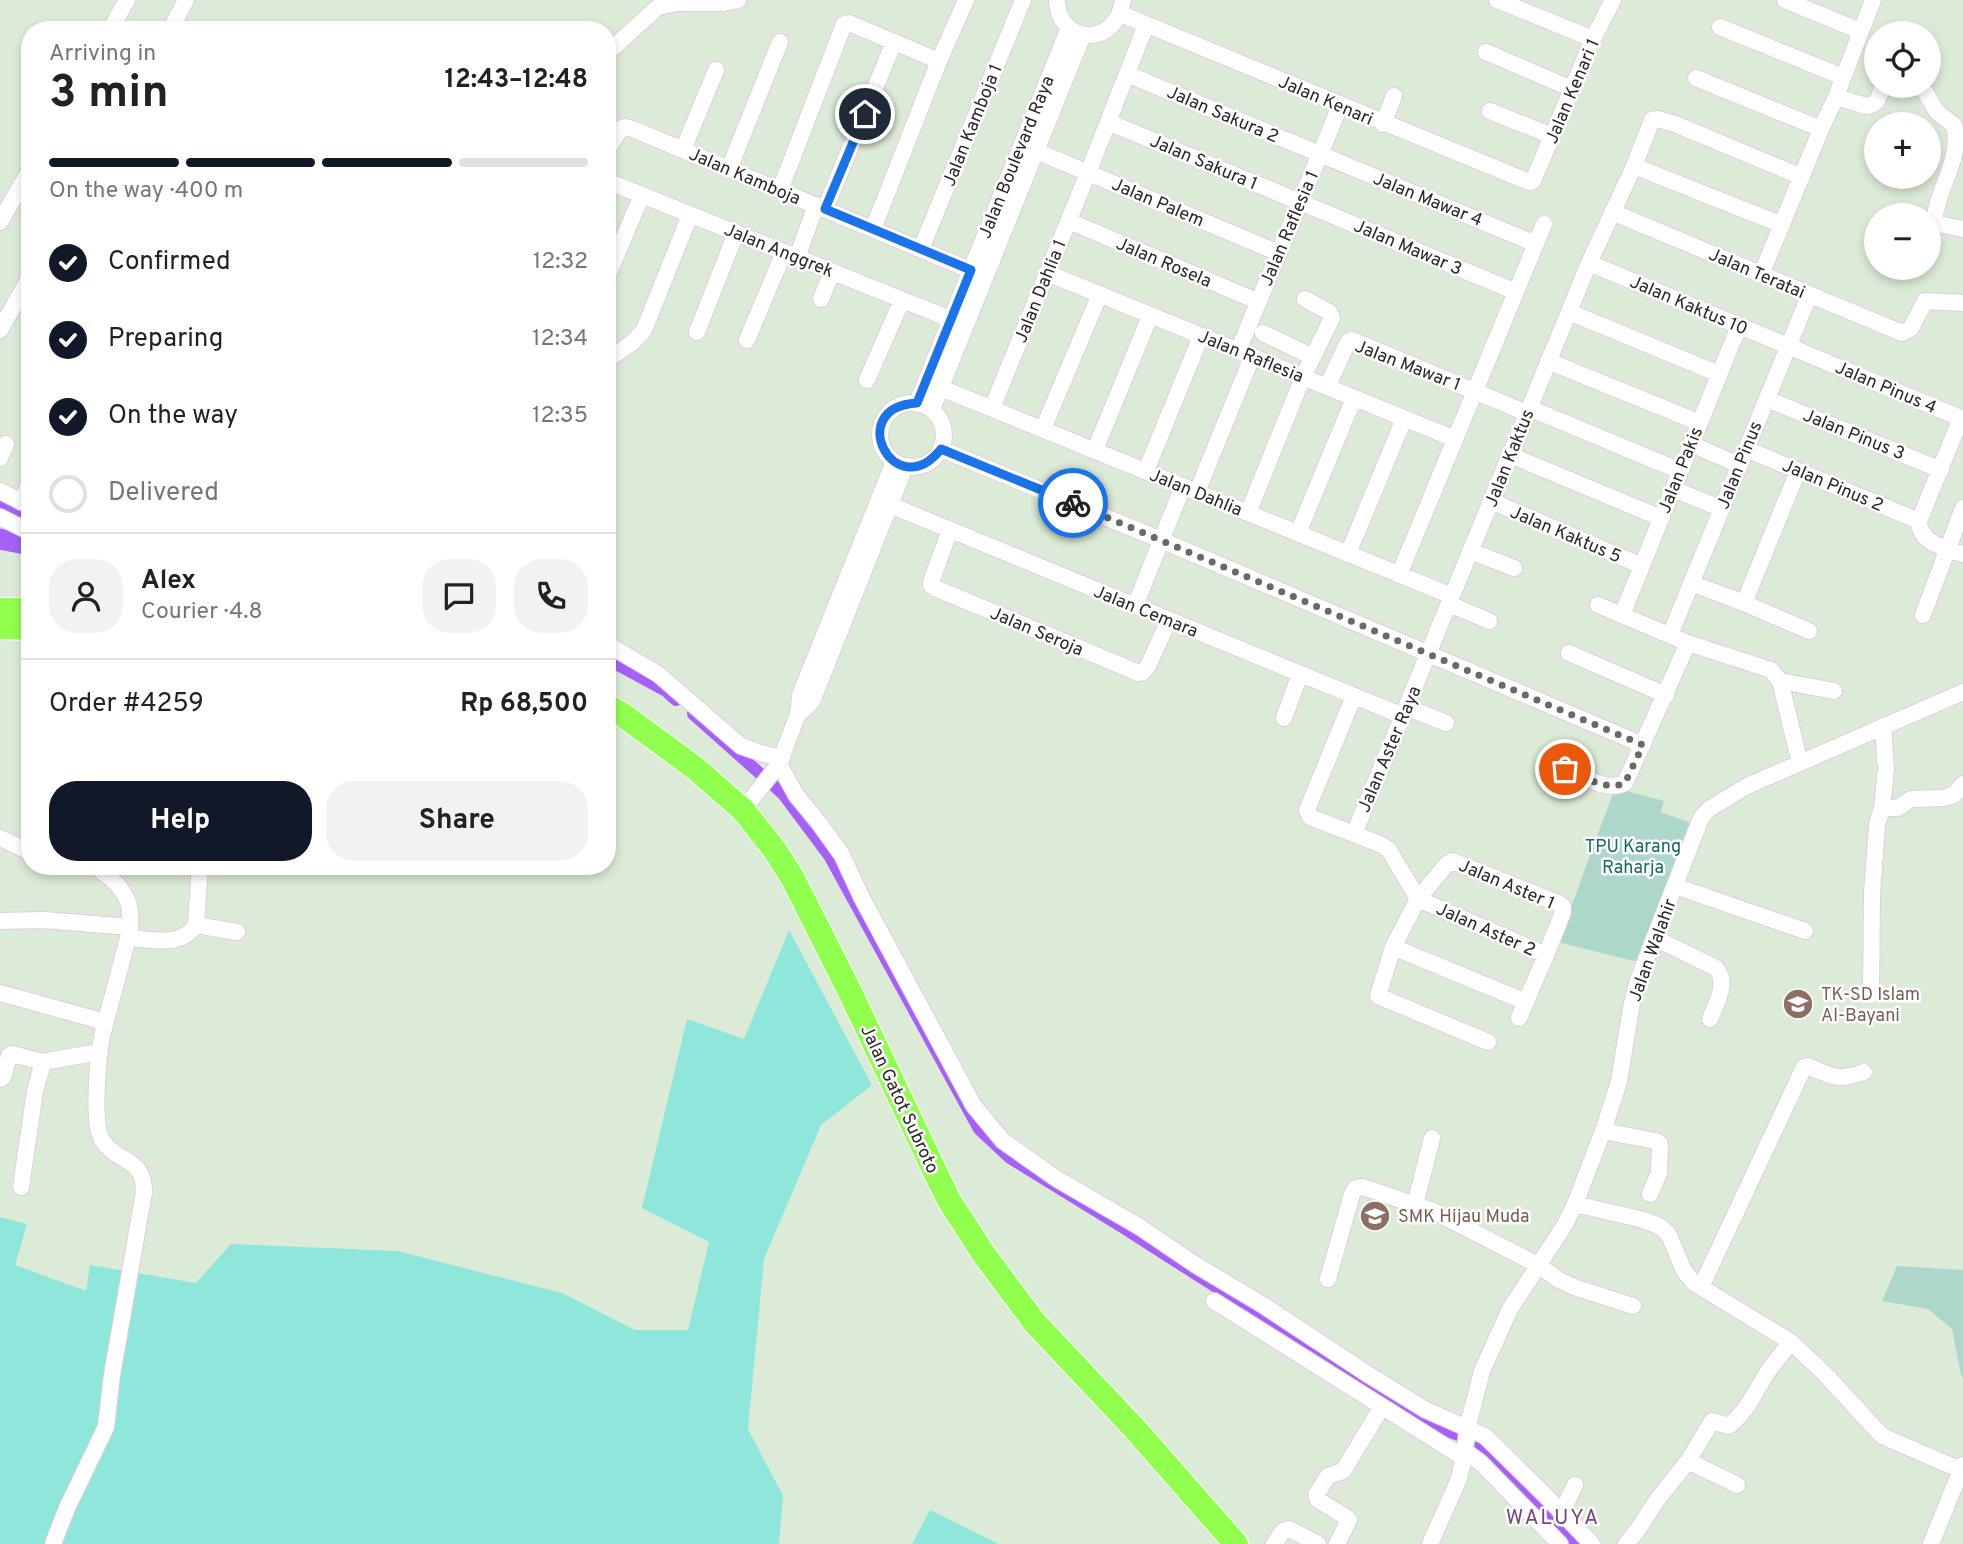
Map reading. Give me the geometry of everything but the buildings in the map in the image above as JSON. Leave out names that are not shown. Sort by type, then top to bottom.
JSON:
[{"type":"highway","points":[[0,610],[21,610]]},
{"type":"highway","points":[[0,627],[21,628]]},
{"type":"highway","name":"Jalan Gatot Subroto","points":[[616,711],[695,768],[743,810],[774,849],[792,877],[849,990],[950,1202],[979,1248],[1035,1323],[1134,1428],[1192,1504]]},
{"type":"highway","name":"Jalan Gatot Subroto","points":[[616,730],[679,775],[729,819],[756,850],[826,976],[893,1123],[930,1194],[973,1264],[1023,1333],[1192,1504]]},
{"type":"highway","points":[[1192,1504],[1215,1544]]},
{"type":"highway","points":[[1192,1504],[1236,1544]]},
{"type":"street","points":[[115,21],[127,0]]},
{"type":"street","points":[[175,21],[186,0]]},
{"type":"street","points":[[616,45],[658,8],[676,4],[737,0]]},
{"type":"street","points":[[873,229],[966,0]]},
{"type":"street","name":"Jalan Kamboja 1","points":[[921,249],[1023,0]]},
{"type":"street","points":[[1057,0],[1060,17],[1076,31],[1098,34],[1112,27],[1122,7]]},
{"type":"street","points":[[1497,0],[1593,39]]},
{"type":"street","name":"Jalan Kenari 1","points":[[1532,182],[1593,39],[1613,0]]},
{"type":"street","points":[[1785,0],[1860,31]]},
{"type":"street","points":[[1761,275],[1836,97],[1869,1]]},
{"type":"street","name":"Jalan Kenari","points":[[1122,7],[1146,25],[1383,124],[1532,182]]},
{"type":"street","points":[[780,190],[844,24],[849,23],[939,61]]},
{"type":"street","name":"Jalan Dahlia 1","points":[[992,408],[1146,25]]},
{"type":"street","points":[[1720,27],[1843,76]]},
{"type":"street","name":"Jalan Boulevard Raya","points":[[924,406],[941,388],[1036,151],[1076,31]]},
{"type":"street","name":"Jalan Boulevard Raya","points":[[924,406],[950,319],[1076,31]]},
{"type":"street","points":[[729,169],[780,42]]},
{"type":"street","points":[[747,340],[790,255],[821,207],[894,43]]},
{"type":"street","points":[[1486,52],[1572,89]]},
{"type":"street","points":[[683,150],[716,70]]},
{"type":"street","name":"Jalan Sakura 2","points":[[1127,74],[1320,154]]},
{"type":"street","points":[[1696,78],[1821,129]]},
{"type":"street","points":[[1383,124],[1394,96]]},
{"type":"street","points":[[1836,97],[1866,106],[1871,106],[1878,98]]},
{"type":"street","points":[[1929,98],[1937,112],[1954,125],[1959,135],[1934,220],[1942,225],[1963,229]]},
{"type":"street","name":"Jalan Raflesia 1","points":[[1135,606],[1161,540],[1190,489],[1245,354],[1259,302],[1340,106]]},
{"type":"street","points":[[1490,111],[1552,136]]},
{"type":"street","name":"Jalan Kaktus","points":[[1429,653],[1589,263],[1652,120],[1658,118],[1675,124],[1802,177]]},
{"type":"street","name":"Jalan Sakura 1","points":[[1108,122],[1300,202]]},
{"type":"street","name":"Jalan Kamboja","points":[[616,135],[626,127],[971,270]]},
{"type":"street","name":"Jalan Palem","points":[[1036,151],[1279,253]]},
{"type":"street","name":"Jalan Mawar 4","points":[[1320,154],[1536,244]]},
{"type":"street","points":[[1634,166],[1782,225]]},
{"type":"street","name":"Jalan Anggrek","points":[[616,185],[950,319]]},
{"type":"street","points":[[0,222],[21,186]]},
{"type":"street","points":[[616,238],[642,195]]},
{"type":"street","name":"Jalan Mawar 3","points":[[1300,202],[1516,292]]},
{"type":"street","name":"Jalan Teratai","points":[[1612,212],[1902,333],[1912,328],[1925,301],[1963,303]]},
{"type":"street","points":[[616,354],[644,330],[690,215]]},
{"type":"street","name":"Jalan Rosela","points":[[1069,221],[1259,302]]},
{"type":"street","points":[[1399,575],[1544,223]]},
{"type":"street","points":[[697,332],[736,233]]},
{"type":"street","name":"Jalan Kaktus 10","points":[[1589,263],[1788,346]]},
{"type":"street","points":[[821,299],[832,272]]},
{"type":"street","name":"Jalan Raflesia","points":[[1047,273],[1455,439]]},
{"type":"street","points":[[0,330],[21,293]]},
{"type":"street","name":"Jalan Pinus","points":[[1670,635],[1809,296]]},
{"type":"street","points":[[1248,513],[1303,377],[1332,317],[1329,312],[1305,299]]},
{"type":"street","points":[[867,380],[902,300]]},
{"type":"street","points":[[1043,429],[1097,301]]},
{"type":"street","points":[[1569,312],[1719,374]]},
{"type":"street","points":[[1095,450],[1148,321]]},
{"type":"street","name":"Jalan Pakis","points":[[1622,615],[1739,326]]},
{"type":"street","points":[[1262,333],[1313,357]]},
{"type":"street","name":"Jalan Mawar 1","points":[[1327,387],[1348,342],[1352,340],[1475,391]]},
{"type":"street","points":[[1146,471],[1199,341]]},
{"type":"street","name":"Jalan Pinus 4","points":[[1788,346],[1958,417],[1959,423],[1919,522]]},
{"type":"street","points":[[1548,361],[1700,423]]},
{"type":"street","name":"Jalan Dahlia","points":[[941,388],[1399,575],[1489,621]]},
{"type":"street","points":[[1475,391],[1680,471]]},
{"type":"street","points":[[1298,533],[1354,398]]},
{"type":"street","name":"Jalan Pinus 3","points":[[1767,399],[1941,470]]},
{"type":"street","points":[[902,404],[924,406],[941,421],[944,435],[941,449],[932,460],[919,466],[899,464],[884,452],[879,438],[881,423],[889,411],[902,404]]},
{"type":"street","points":[[1348,554],[1404,419]]},
{"type":"street","points":[[1691,444],[1739,465]]},
{"type":"street","points":[[941,449],[1643,745]]},
{"type":"street","name":"Jalan Pinus 2","points":[[1746,449],[1919,522]]},
{"type":"street","points":[[1510,455],[1661,518]]},
{"type":"street","points":[[798,714],[813,699],[890,505],[899,464]]},
{"type":"street","points":[[743,810],[779,764],[798,714],[800,695],[899,464]]},
{"type":"street","points":[[1744,603],[1798,471]]},
{"type":"street","points":[[1673,489],[1722,509]]},
{"type":"street","points":[[0,491],[21,502]]},
{"type":"street","name":"Jalan Kaktus 5","points":[[1491,501],[1642,566]]},
{"type":"street","name":"Jalan Cemara","points":[[890,505],[1354,696],[1446,723]]},
{"type":"street","points":[[1923,615],[1963,508]]},
{"type":"street","points":[[0,517],[21,528]]},
{"type":"street","points":[[1919,522],[1922,533],[1928,539],[1963,554]]},
{"type":"street","name":"Jalan Seroja","points":[[950,530],[931,582],[935,588],[1139,673],[1148,666],[1169,620]]},
{"type":"street","points":[[1470,551],[1514,568]]},
{"type":"street","points":[[1691,583],[1810,631]]},
{"type":"street","points":[[1598,605],[1688,643],[1771,670],[1780,681],[1800,762]]},
{"type":"street","points":[[1565,769],[1610,787],[1625,783],[1667,695],[1688,643]]},
{"type":"street","points":[[616,649],[658,674],[741,746],[761,753],[779,764],[796,795],[842,855],[862,898],[974,1106],[997,1136],[1022,1156],[1105,1208],[1121,1215],[1227,1285],[1263,1304],[1371,1388],[1382,1407],[1420,1420],[1466,1443],[1485,1436],[1592,1544]]},
{"type":"street","name":"Jalan Aster Raya","points":[[1418,899],[1389,850],[1354,834],[1429,653]]},
{"type":"street","points":[[1569,653],[1667,695]]},
{"type":"street","points":[[1284,718],[1300,674]]},
{"type":"street","points":[[1780,681],[1834,691]]},
{"type":"street","name":"Jalan Walahir","points":[[1430,1544],[1459,1479],[1482,1371],[1510,1309],[1576,1203],[1604,1131],[1619,1082],[1638,980],[1701,818],[1709,809],[1747,786],[1963,692]]},
{"type":"street","points":[[1354,696],[1307,810],[1310,817],[1354,834]]},
{"type":"street","points":[[1871,995],[1872,893],[1877,825],[1882,808],[1886,769],[1883,726]]},
{"type":"street","points":[[1882,808],[1898,808],[1910,799],[1954,795],[1963,784]]},
{"type":"street","points":[[0,838],[21,848]]},
{"type":"street","name":"Jalan Aster 1","points":[[1418,899],[1452,861],[1560,904],[1563,912],[1546,955]]},
{"type":"street","points":[[53,1544],[67,1507],[106,1427],[112,1375],[145,1192],[145,1179],[141,1172],[103,1142],[97,1114],[99,1052],[129,932],[128,900],[124,890],[106,875]]},
{"type":"street","points":[[0,921],[44,920],[174,940],[191,932],[196,925],[199,875]]},
{"type":"street","points":[[1675,886],[1805,931]]},
{"type":"street","points":[[1418,899],[1393,947],[1377,993],[1380,998],[1488,1042]]},
{"type":"street","name":"Jalan Aster 2","points":[[1418,899],[1546,955],[1519,1018]]},
{"type":"street","points":[[196,925],[237,932]]},
{"type":"street","points":[[1655,938],[1720,972],[1722,985],[1710,1019]]},
{"type":"street","points":[[1393,947],[1526,1002]]},
{"type":"street","points":[[0,993],[106,1022]]},
{"type":"street","points":[[0,1079],[12,1054],[43,1062],[99,1052]]},
{"type":"street","points":[[22,1187],[35,1091],[43,1062]]},
{"type":"street","points":[[1701,1287],[1804,1067],[1808,1066],[1838,1078],[1864,1072]]},
{"type":"street","points":[[1604,1131],[1660,1144],[1659,1173],[1650,1194]]},
{"type":"street","points":[[1415,1205],[1432,1138]]},
{"type":"street","points":[[1328,1279],[1352,1194],[1356,1188],[1367,1188],[1433,1211],[1538,1265],[1574,1287],[1633,1306]]},
{"type":"street","points":[[1576,1203],[1644,1220],[1661,1227],[1669,1236],[1684,1271],[1694,1283],[1791,1342],[1825,1374],[1882,1436],[1962,1469],[1931,1544]]},
{"type":"street","points":[[1214,1301],[1371,1388],[1420,1420],[1466,1443],[1481,1463],[1560,1544]]},
{"type":"street","points":[[1626,1544],[1688,1461],[1712,1421],[1729,1426],[1744,1411],[1766,1374],[1791,1342]]},
{"type":"street","points":[[1336,1544],[1348,1518],[1318,1500],[1316,1495],[1328,1476],[1342,1472],[1382,1407]]},
{"type":"street","points":[[1688,1461],[1737,1485]]},
{"type":"street","points":[[1562,1511],[1576,1485]]},
{"type":"street","points":[[1274,1544],[1283,1531],[1289,1529],[1318,1544]]},
{"type":"shaded area","points":[[789,930],[872,1085],[821,1125],[764,1259],[748,1429],[783,1496],[779,1544],[0,1544],[0,1217],[27,1224],[15,1265],[86,1291],[90,1265],[196,1283],[231,1244],[397,1251],[562,1293],[635,1330],[688,1330],[709,1242],[642,1208],[687,1019],[744,1039]]},
{"type":"shaded area","points":[[930,1510],[999,1544],[912,1544]]},
{"type":"green space","name":"TPU Karang Raharja","points":[[1615,788],[1664,801],[1661,812],[1691,823],[1638,962],[1558,942]]},
{"type":"green space","points":[[1897,1266],[1963,1270],[1963,1378],[1952,1329],[1928,1309],[1882,1301]]},
{"type":"waterway","points":[[0,505],[21,515]]},
{"type":"waterway","points":[[0,539],[21,543]]},
{"type":"waterway","points":[[616,664],[666,691],[676,700]]},
{"type":"waterway","points":[[693,714],[783,794],[830,857],[979,1129],[1010,1158],[1401,1405],[1445,1430],[1479,1443],[1577,1544]]},
{"type":"way so far","points":[[1073,503],[1643,745],[1625,783],[1619,786],[1610,787],[1565,769]]},
{"type":"place","name":"TK-SD Islam Al-Bayani","points":[[1798,1004]]},
{"type":"place","name":"SMK Hijau Muda","points":[[1375,1216]]},
{"type":"district","name":"WALUYA","points":[[1553,1517]]},
{"type":"route","points":[[865,114],[825,209],[971,270],[917,403],[902,404],[889,411],[881,423],[879,438],[884,452],[894,462],[905,467],[919,466],[932,460],[941,449],[1073,503]]}]
